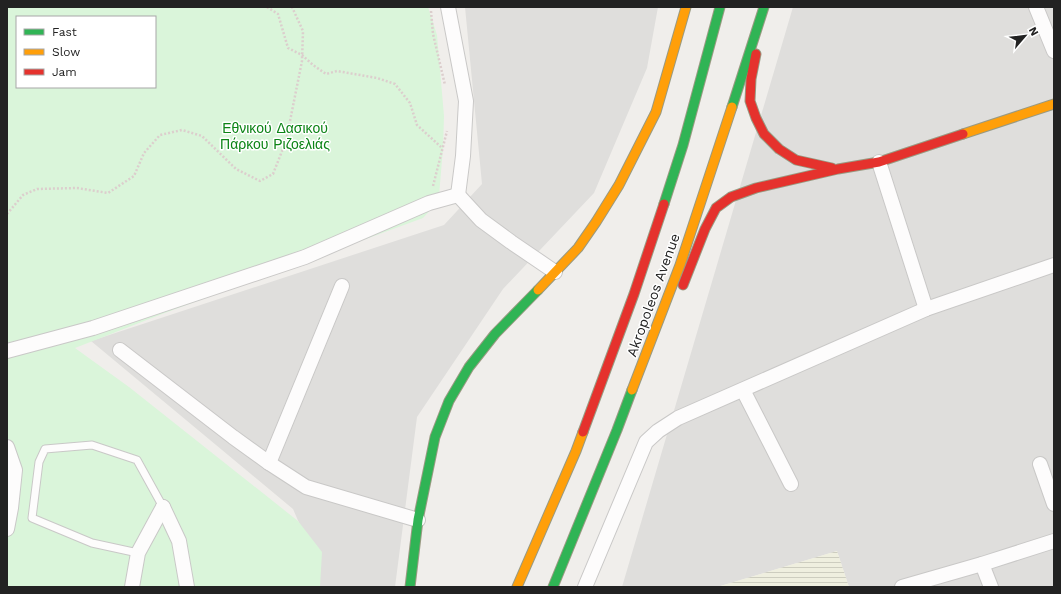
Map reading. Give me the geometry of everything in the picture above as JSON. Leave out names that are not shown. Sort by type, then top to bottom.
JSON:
[{"type":"main road","points":[[410,587],[418,520],[435,437],[449,402],[469,367],[495,334],[578,248],[596,222],[618,185],[656,112],[686,7]]},
{"type":"main road","name":"Akropoleos Avenue","points":[[517,587],[576,451],[634,294],[683,145],[720,7]]},
{"type":"main road","points":[[764,7],[751,79],[750,101],[756,118],[764,134],[779,150],[796,160],[838,169]]},
{"type":"main road","name":"Akropoleos Avenue","points":[[553,587],[617,430],[680,265],[764,7]]},
{"type":"main road","points":[[681,290],[705,229],[716,208],[731,197],[756,188],[838,169],[878,162],[1054,104]]},
{"type":"main road","points":[[645,356],[675,304]]},
{"type":"street","points":[[448,7],[466,100],[463,156],[458,195]]},
{"type":"street","points":[[1036,7],[1054,51]]},
{"type":"street","points":[[878,162],[926,309]]},
{"type":"street","points":[[7,351],[93,328],[305,257],[429,203],[458,195]]},
{"type":"street","points":[[458,195],[482,220],[555,272]]},
{"type":"street","points":[[585,587],[646,442],[658,431],[678,418],[926,309],[1054,265]]},
{"type":"street","points":[[269,463],[342,286]]},
{"type":"street","points":[[120,350],[233,437],[306,487],[418,520]]},
{"type":"street","points":[[743,390],[791,484]]},
{"type":"street","points":[[7,447],[15,470],[7,529]]},
{"type":"street","points":[[1040,464],[1054,504]]},
{"type":"street","points":[[132,587],[138,552],[163,506]]},
{"type":"street","points":[[163,506],[178,541],[187,587]]},
{"type":"street","points":[[902,587],[1054,541]]},
{"type":"street","points":[[982,564],[991,587]]},
{"type":"lane","points":[[138,552],[92,543],[32,518],[39,462],[45,449],[92,445],[137,460],[163,506]]},
{"type":"path","points":[[267,7],[278,14],[288,48],[302,55],[326,74],[337,71],[377,78],[395,84],[410,103],[417,125],[441,147]]},
{"type":"path","points":[[7,214],[23,195],[37,189],[77,188],[108,193],[134,176],[144,153],[160,135],[182,130],[202,136],[236,169],[260,182],[273,174],[286,141],[302,61],[303,31],[292,7]]},
{"type":"path","points":[[431,7],[433,34],[446,91]]},
{"type":"path","points":[[429,203],[448,128]]},
{"type":"shaded area","points":[[465,7],[658,7],[647,68],[594,193],[503,289],[417,417],[395,587],[320,587],[320,571],[293,509],[91,341],[444,225],[482,184]]},
{"type":"shaded area","points":[[793,7],[1054,7],[1054,587],[849,587],[837,551],[717,587],[622,587]]},
{"type":"green space","name":"Εθνικού Δασικού Πάρκου Ριζοελιάς","points":[[7,7],[428,7],[437,35],[444,116],[439,196],[436,204],[423,218],[162,314],[75,348],[129,387],[298,521],[322,552],[320,587],[7,587]]},
{"type":"green space","points":[[837,551],[849,587],[717,587]]},
{"type":"traffic: fast","points":[[664,204],[683,145],[720,7]]},
{"type":"traffic: fast","points":[[732,107],[764,7]]},
{"type":"traffic: fast","points":[[410,587],[418,520],[435,437],[449,401],[469,367],[495,334],[538,290]]},
{"type":"traffic: fast","points":[[553,587],[632,390]]},
{"type":"traffic: slow","points":[[538,290],[578,248],[619,185],[656,112],[686,7]]},
{"type":"traffic: slow","points":[[963,134],[1054,104]]},
{"type":"traffic: slow","points":[[632,390],[680,265],[732,107]]},
{"type":"traffic: slow","points":[[517,587],[583,432]]},
{"type":"traffic: jam","points":[[756,54],[751,79],[750,101],[764,134],[779,149],[796,160],[832,168]]},
{"type":"traffic: jam","points":[[683,285],[705,229],[716,208],[731,197],[756,188],[838,169],[879,162],[963,134]]},
{"type":"traffic: jam","points":[[583,432],[634,294],[664,204]]}]
